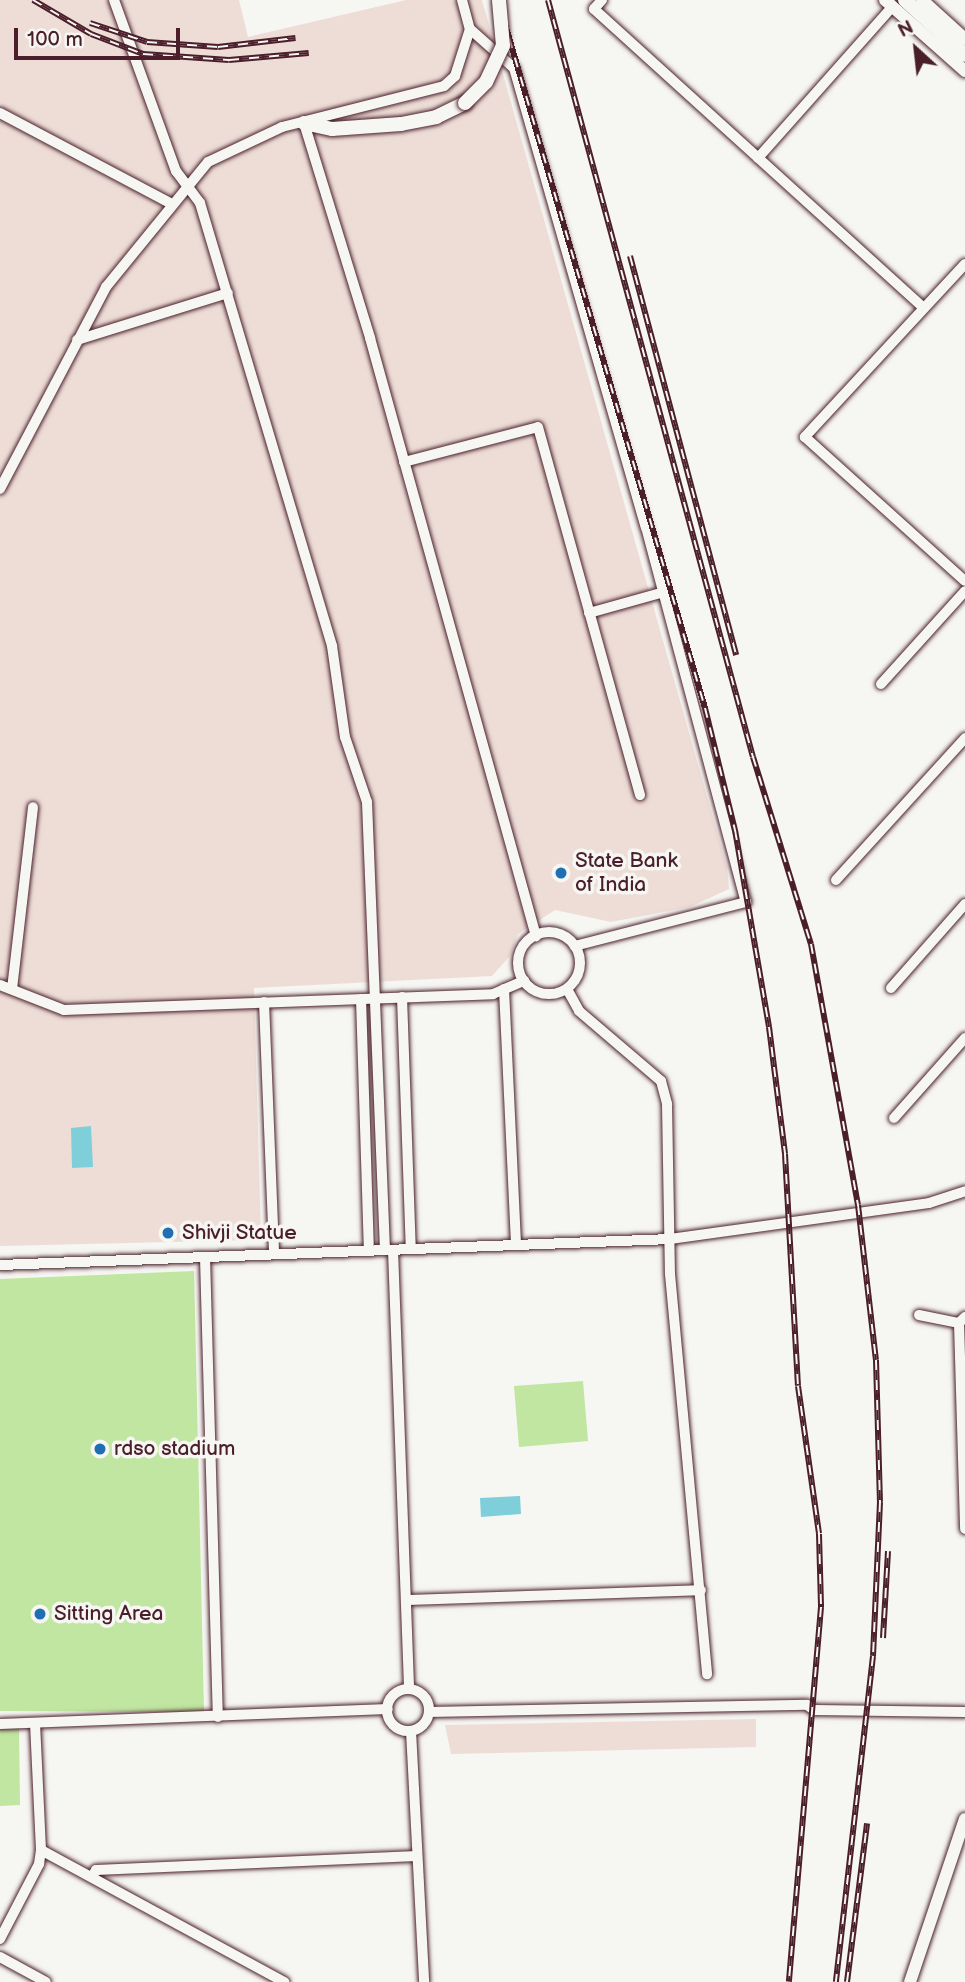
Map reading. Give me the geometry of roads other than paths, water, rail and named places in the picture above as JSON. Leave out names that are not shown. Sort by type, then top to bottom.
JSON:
[{"type":"main road","points":[[304,123],[332,129],[401,124],[436,117],[465,103],[486,82],[503,46],[499,0]]},
{"type":"main road","points":[[894,2],[965,55]]},
{"type":"street","points":[[114,0],[176,171],[200,203],[332,646],[345,737],[366,802],[409,1689]]},
{"type":"street","points":[[462,0],[470,29],[514,68],[664,592],[746,902],[575,946]]},
{"type":"street","points":[[602,0],[594,9],[924,308]]},
{"type":"street","points":[[922,0],[965,39]]},
{"type":"street","points":[[758,158],[894,2],[965,71]]},
{"type":"street","points":[[0,489],[106,287],[208,162],[230,148],[282,127],[444,86],[455,76],[470,29]]},
{"type":"street","points":[[0,113],[172,204]]},
{"type":"street","points":[[304,123],[404,462],[536,936]]},
{"type":"street","points":[[965,264],[805,437],[965,581]]},
{"type":"street","points":[[77,340],[228,293]]},
{"type":"street","points":[[404,462],[538,427],[640,795]]},
{"type":"street","points":[[881,684],[965,591]]},
{"type":"street","points":[[589,613],[664,592]]},
{"type":"street","points":[[836,880],[965,738]]},
{"type":"street","points":[[33,807],[6,987],[64,1010],[402,997],[504,989],[524,981]]},
{"type":"street","points":[[891,988],[965,904]]},
{"type":"street","points":[[555,933],[575,946],[580,969],[567,989],[544,994],[524,981],[519,958],[536,936],[555,933]]},
{"type":"street","points":[[504,989],[516,1245]]},
{"type":"street","points":[[567,989],[579,1011],[661,1081],[667,1104],[670,1239],[707,1674]]},
{"type":"street","points":[[402,997],[411,1249]]},
{"type":"street","points":[[361,999],[369,1251]]},
{"type":"street","points":[[264,1002],[274,1254]]},
{"type":"street","points":[[894,1118],[965,1038]]},
{"type":"street","points":[[0,1265],[670,1239],[929,1203],[965,1191]]},
{"type":"street","points":[[205,1257],[218,1717]]},
{"type":"street","points":[[919,1315],[962,1320],[965,1530]]},
{"type":"street","points":[[406,1600],[701,1590]]},
{"type":"street","points":[[409,1689],[424,1695],[429,1712],[424,1724],[411,1731],[390,1720],[388,1709],[394,1694],[409,1689]]},
{"type":"street","points":[[429,1712],[798,1705],[814,1710],[965,1712]]},
{"type":"street","points":[[0,1724],[388,1709]]},
{"type":"street","points":[[0,1939],[39,1864],[41,1850],[35,1723]]},
{"type":"street","points":[[411,1731],[424,1982]]},
{"type":"street","points":[[910,1982],[965,1818]]},
{"type":"street","points":[[41,1850],[284,1982]]},
{"type":"street","points":[[92,1877],[96,1870],[417,1856]]},
{"type":"street","points":[[0,1957],[46,1982]]},
{"type":"water","points":[[91,1126],[93,1167],[72,1168],[71,1128]]},
{"type":"water","points":[[520,1496],[521,1514],[481,1517],[480,1498]]},
{"type":"railway","points":[[33,0],[91,34],[143,54],[229,60],[309,53]]},
{"type":"railway","points":[[498,0],[705,708],[735,830],[769,1027],[785,1154],[798,1386],[819,1534],[821,1607],[789,1982]]},
{"type":"railway","points":[[548,0],[753,757],[811,944],[858,1205],[876,1360],[880,1502],[873,1656],[836,1982]]},
{"type":"railway","points":[[90,23],[147,42],[218,47],[295,38]]},
{"type":"railway","points":[[630,256],[736,655]]},
{"type":"railway","points":[[883,1638],[888,1551]]},
{"type":"railway","points":[[847,1982],[867,1823]]},
{"type":"place","name":"State Bank of India","points":[[561,873]]},
{"type":"place","name":"Shivji Statue","points":[[168,1233]]},
{"type":"place","name":"rdso stadium","points":[[100,1449]]},
{"type":"place","name":"Sitting Area","points":[[40,1614]]}]
